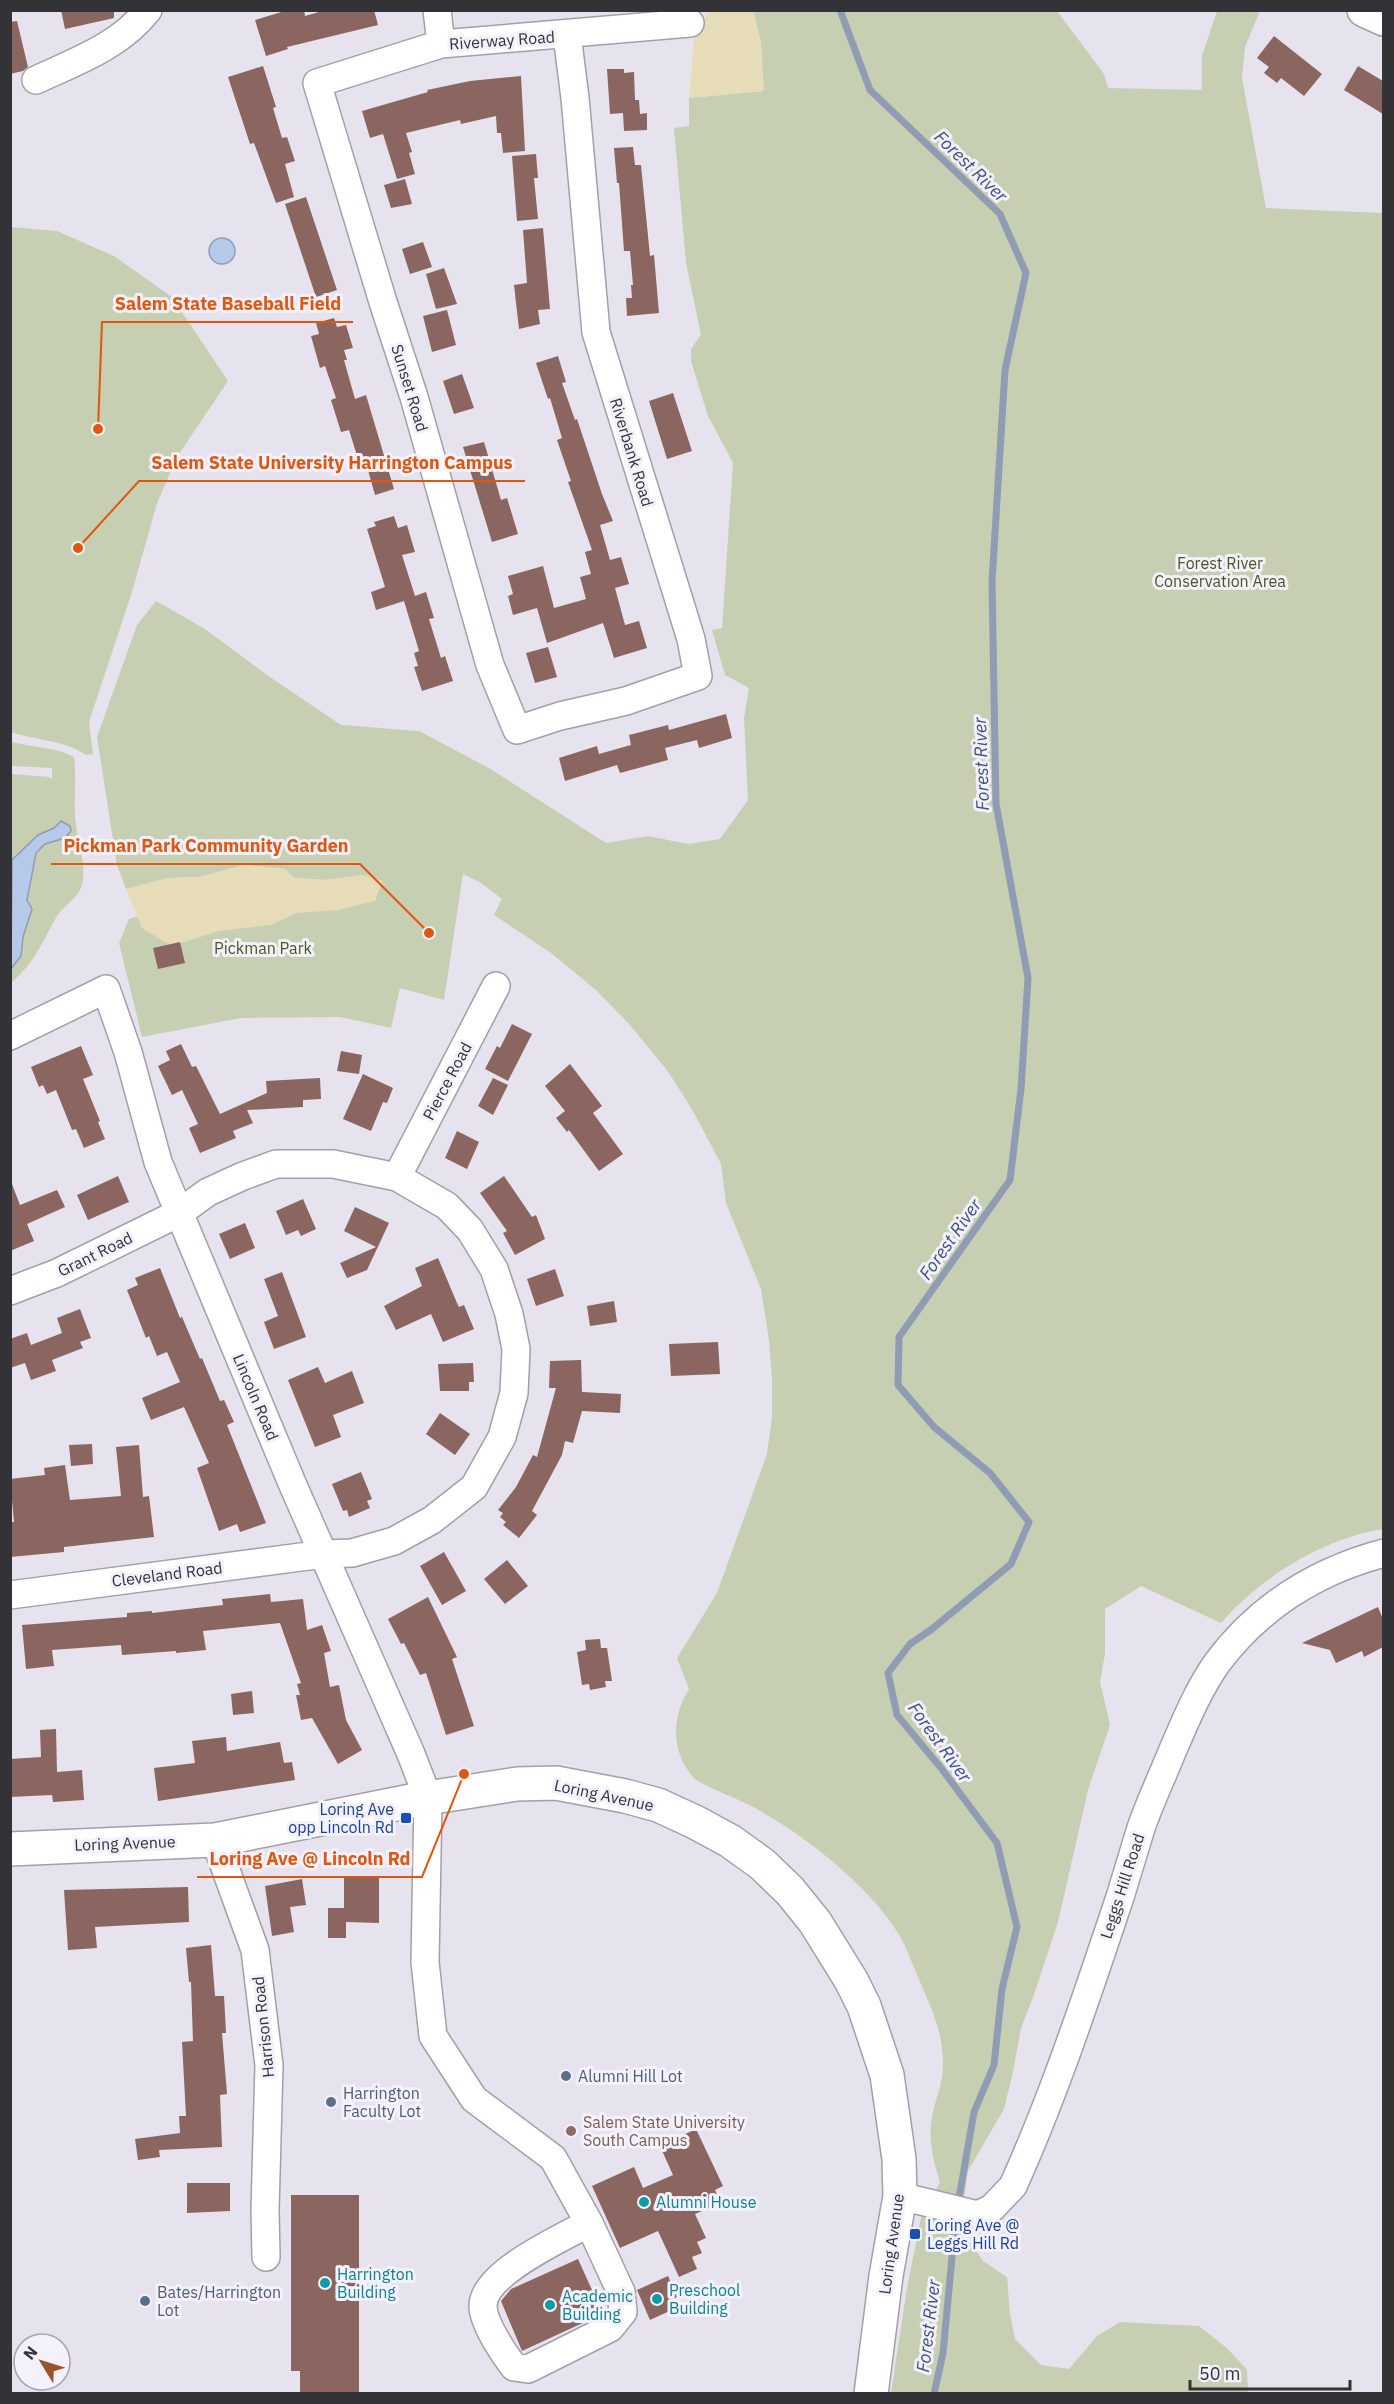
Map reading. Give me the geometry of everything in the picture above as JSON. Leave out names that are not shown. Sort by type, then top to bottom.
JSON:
[{"type":"main road","points":[[1364,10],[1383,19]]},
{"type":"main road","name":"Loring Avenue","points":[[10,1849],[215,1840],[428,1798],[517,1784],[556,1783],[658,1805],[730,1841],[762,1864],[790,1891],[815,1922],[851,1980],[864,2006],[887,2075],[899,2159],[900,2196],[886,2276],[871,2394]]},
{"type":"street","points":[[36,80],[106,47],[136,26],[148,10]]},
{"type":"street","points":[[437,10],[441,44]]},
{"type":"street","name":"Riverway Road","points":[[320,82],[441,44],[567,35],[690,22]]},
{"type":"street","name":"Riverbank Road","points":[[517,730],[560,716],[626,701],[698,676],[691,639],[596,332],[575,98],[567,35]]},
{"type":"street","name":"Sunset Road","points":[[320,82],[317,82],[336,151],[414,397],[490,665],[517,730]]},
{"type":"street","name":"Pierce Road","points":[[397,1177],[496,986]]},
{"type":"street","name":"Lincoln Road","points":[[10,1036],[106,989],[128,1052],[158,1162],[428,1798]]},
{"type":"street","name":"Grant Road","points":[[10,1291],[57,1273],[179,1214],[208,1192],[276,1164],[333,1164],[397,1177]]},
{"type":"street","name":"Cleveland Road","points":[[10,1595],[324,1554],[352,1553],[394,1541],[432,1520],[474,1487],[502,1437],[514,1394],[516,1349],[509,1314],[494,1269],[470,1230],[447,1206],[397,1177]]},
{"type":"street","name":"Leggs Hill Road","points":[[900,2196],[978,2215],[1003,2198],[1012,2186],[1027,2155],[1078,2022],[1142,1826],[1180,1732],[1216,1665],[1237,1639],[1266,1611],[1297,1588],[1332,1569],[1383,1553]]},
{"type":"street","points":[[428,1798],[425,1962],[433,2036],[474,2099],[553,2158],[589,2223],[621,2292],[623,2312],[609,2328],[528,2369],[514,2367],[497,2343],[482,2307],[487,2288],[506,2270],[589,2223]]},
{"type":"street","name":"Harrison Road","points":[[215,1840],[255,1950],[269,2066],[266,2257]]},
{"type":"green space","points":[[753,11],[1057,11],[1104,74],[1108,88],[1202,90],[1202,56],[1217,11],[1260,11],[1245,47],[1242,78],[1266,208],[1383,213],[1383,1529],[1338,1541],[1294,1562],[1255,1590],[1221,1623],[1141,1586],[1105,1609],[1105,1654],[1100,1682],[1110,1725],[1088,1790],[1058,1922],[1021,2028],[1004,2109],[968,2171],[960,2227],[983,2261],[1007,2277],[1015,2339],[1041,2365],[1069,2369],[1097,2336],[1120,2322],[1199,2326],[1228,2349],[1247,2370],[1248,2393],[891,2393],[907,2288],[921,2218],[940,2182],[932,2153],[931,2131],[932,2117],[943,2073],[941,2041],[930,2005],[903,1942],[892,1923],[874,1901],[844,1871],[801,1837],[755,1808],[694,1778],[681,1757],[676,1735],[677,1723],[679,1711],[689,1689],[677,1658],[717,1593],[767,1454],[772,1417],[772,1379],[761,1289],[726,1203],[721,1164],[693,1111],[667,1070],[630,1025],[596,990],[551,953],[494,915],[502,899],[481,883],[463,874],[444,1000],[400,988],[391,1028],[340,1017],[241,1018],[142,1037],[119,943],[129,919],[253,877],[335,884],[363,875],[326,880],[294,878],[285,869],[244,865],[199,877],[168,878],[126,889],[117,865],[97,737],[137,625],[156,601],[205,629],[341,725],[419,731],[489,768],[606,843],[648,836],[688,844],[720,839],[748,800],[744,718],[749,688],[725,675],[712,630],[722,628],[733,463],[708,416],[691,361],[691,349],[701,335],[686,263],[674,128],[689,126],[689,98],[763,91],[761,43]]},
{"type":"green space","points":[[11,227],[57,231],[114,256],[172,297],[228,381],[177,457],[157,503],[132,592],[89,722],[93,754],[86,755],[59,743],[11,732]]},
{"type":"green space","points":[[11,742],[60,751],[74,757],[75,816],[82,854],[83,877],[78,893],[57,916],[32,960],[11,983],[11,774],[52,779],[52,768],[11,766]]},
{"type":"sand","points":[[709,11],[753,11],[761,43],[764,91],[689,98],[694,40]]},
{"type":"sand","points":[[244,865],[285,869],[294,878],[326,880],[363,875],[383,881],[375,901],[338,910],[297,913],[271,925],[219,931],[172,946],[142,928],[126,889],[168,878],[199,877]]},
{"type":"water","points":[[222,238],[231,242],[235,251],[231,260],[222,264],[213,260],[209,251],[213,242]]},
{"type":"water","points":[[61,821],[70,826],[71,831],[65,838],[45,844],[36,853],[27,900],[32,909],[23,937],[21,956],[11,969],[12,860],[38,835],[54,828]]},
{"type":"building","points":[[61,10],[114,10],[114,18],[65,29]]},
{"type":"building","points":[[288,10],[304,10],[305,16],[326,10],[374,10],[378,25],[287,47],[288,49],[266,56],[255,20]]},
{"type":"building","points":[[17,21],[28,67],[23,71],[10,74],[10,22]]},
{"type":"building","points":[[1274,36],[1322,74],[1304,96],[1281,78],[1277,83],[1264,73],[1269,67],[1257,58]]},
{"type":"building","points":[[263,66],[276,107],[273,108],[282,138],[287,137],[295,161],[285,164],[294,197],[276,203],[254,143],[250,144],[228,77]]},
{"type":"building","points":[[1358,66],[1383,81],[1383,114],[1344,90]]},
{"type":"building","points":[[607,69],[624,69],[624,73],[634,72],[635,100],[639,100],[640,114],[647,113],[647,130],[624,131],[623,113],[610,114]]},
{"type":"building","points":[[521,76],[525,151],[503,153],[501,133],[497,133],[496,116],[461,124],[460,120],[406,133],[415,174],[397,179],[383,134],[370,138],[362,111],[428,92],[427,90],[470,81]]},
{"type":"building","points":[[633,147],[635,165],[641,165],[650,256],[654,255],[659,313],[627,316],[626,298],[632,298],[631,285],[633,285],[630,251],[624,251],[614,148]]},
{"type":"building","points":[[536,154],[538,178],[534,178],[538,219],[517,221],[512,156]]},
{"type":"building","points":[[405,179],[412,204],[391,208],[384,185]]},
{"type":"building","points":[[306,197],[337,290],[316,297],[285,204]]},
{"type":"building","points":[[543,228],[550,309],[538,310],[540,324],[519,329],[514,285],[527,283],[523,230]]},
{"type":"building","points":[[423,242],[432,267],[410,274],[402,249]]},
{"type":"building","points":[[444,268],[457,304],[436,309],[426,274]]},
{"type":"building","points":[[447,310],[456,345],[432,352],[423,316]]},
{"type":"building","points":[[334,318],[337,327],[346,325],[353,348],[344,350],[347,360],[344,360],[355,399],[366,395],[394,489],[375,495],[366,463],[360,465],[349,430],[341,432],[331,400],[336,398],[325,366],[320,368],[311,336],[319,334],[316,323]]},
{"type":"building","points":[[558,356],[566,382],[562,383],[613,521],[600,525],[610,560],[621,557],[629,584],[615,588],[625,625],[639,621],[647,648],[614,658],[603,623],[547,643],[537,608],[513,615],[508,596],[513,594],[508,576],[543,566],[554,608],[586,599],[580,577],[591,574],[585,552],[592,550],[568,482],[571,481],[557,440],[562,438],[536,363]]},
{"type":"building","points":[[462,374],[474,408],[454,414],[443,381]]},
{"type":"building","points":[[673,393],[692,451],[667,459],[649,401]]},
{"type":"building","points":[[484,442],[501,500],[507,498],[518,534],[492,542],[463,447]]},
{"type":"building","points":[[394,516],[398,528],[407,525],[415,552],[402,555],[415,596],[426,592],[434,618],[429,619],[441,658],[445,656],[453,681],[422,691],[414,667],[418,666],[414,653],[419,651],[404,601],[376,610],[371,592],[385,587],[367,529],[376,526],[374,522]]},
{"type":"building","points":[[548,647],[557,677],[535,683],[526,653]]},
{"type":"building","points":[[726,714],[732,738],[699,748],[697,740],[665,748],[668,760],[620,773],[617,765],[565,781],[559,758],[597,746],[599,754],[631,745],[629,735],[668,725],[669,730]]},
{"type":"building","points":[[180,942],[185,963],[158,969],[153,948]]},
{"type":"building","points":[[512,1024],[532,1034],[508,1081],[485,1069],[497,1046],[500,1048]]},
{"type":"building","points":[[181,1044],[192,1067],[196,1066],[220,1114],[267,1093],[266,1081],[320,1078],[321,1099],[303,1100],[303,1107],[247,1110],[253,1123],[233,1131],[236,1138],[200,1153],[189,1128],[198,1124],[182,1090],[172,1095],[158,1066],[170,1060],[166,1051]]},
{"type":"building","points":[[81,1046],[93,1075],[83,1079],[105,1139],[84,1148],[76,1129],[72,1130],[56,1090],[47,1094],[43,1085],[39,1087],[31,1067]]},
{"type":"building","points":[[341,1051],[362,1055],[359,1074],[337,1071]]},
{"type":"building","points":[[570,1064],[602,1106],[593,1113],[623,1154],[599,1171],[569,1130],[567,1132],[556,1118],[565,1111],[545,1086]]},
{"type":"building","points":[[363,1074],[393,1088],[387,1103],[383,1102],[371,1131],[343,1119]]},
{"type":"building","points":[[493,1078],[508,1085],[493,1115],[478,1106]]},
{"type":"building","points":[[457,1131],[479,1142],[467,1169],[445,1158]]},
{"type":"building","points":[[118,1176],[129,1202],[88,1220],[77,1195]]},
{"type":"building","points":[[504,1176],[532,1217],[536,1215],[545,1239],[515,1255],[503,1233],[507,1231],[480,1193]]},
{"type":"building","points":[[10,1184],[12,1184],[20,1205],[57,1190],[65,1207],[27,1224],[34,1241],[10,1251]]},
{"type":"building","points":[[303,1199],[316,1229],[301,1236],[298,1230],[286,1235],[276,1211]]},
{"type":"building","points":[[355,1207],[389,1223],[367,1270],[347,1278],[340,1263],[376,1247],[344,1231]]},
{"type":"building","points":[[245,1223],[255,1248],[230,1259],[219,1234]]},
{"type":"building","points":[[438,1258],[459,1307],[464,1305],[474,1329],[443,1342],[431,1314],[396,1330],[384,1306],[422,1286],[415,1268]]},
{"type":"building","points":[[160,1268],[180,1318],[182,1317],[200,1359],[202,1358],[220,1401],[224,1400],[234,1422],[227,1425],[266,1523],[240,1532],[237,1524],[219,1531],[197,1468],[209,1463],[184,1407],[151,1420],[142,1398],[180,1382],[167,1352],[157,1356],[149,1336],[146,1338],[127,1290],[138,1285],[135,1278]]},
{"type":"building","points":[[555,1269],[564,1296],[536,1306],[527,1279]]},
{"type":"building","points":[[282,1272],[306,1337],[274,1349],[264,1322],[278,1316],[264,1279]]},
{"type":"building","points":[[614,1301],[617,1322],[590,1326],[587,1306]]},
{"type":"building","points":[[80,1309],[91,1338],[80,1342],[83,1348],[52,1360],[56,1371],[31,1380],[25,1363],[10,1368],[10,1339],[27,1333],[31,1345],[62,1333],[57,1318]]},
{"type":"building","points":[[718,1342],[720,1374],[671,1376],[669,1344]]},
{"type":"building","points":[[581,1360],[582,1392],[621,1394],[620,1413],[582,1411],[573,1443],[565,1441],[562,1455],[532,1511],[537,1515],[519,1538],[503,1525],[506,1522],[500,1517],[503,1513],[498,1510],[516,1487],[533,1455],[537,1457],[556,1388],[549,1388],[550,1361]]},
{"type":"building","points":[[473,1363],[474,1382],[469,1382],[469,1391],[440,1391],[438,1364]]},
{"type":"building","points":[[318,1367],[325,1383],[352,1371],[364,1403],[333,1415],[341,1437],[315,1447],[288,1380]]},
{"type":"building","points":[[440,1413],[470,1434],[455,1455],[426,1434]]},
{"type":"building","points":[[92,1444],[93,1464],[71,1466],[69,1445]]},
{"type":"building","points":[[139,1445],[143,1497],[149,1496],[154,1537],[64,1547],[64,1552],[10,1557],[10,1522],[14,1522],[10,1479],[45,1475],[44,1468],[65,1465],[70,1500],[121,1496],[116,1447]]},
{"type":"building","points":[[361,1472],[372,1499],[367,1501],[370,1508],[349,1517],[347,1510],[343,1511],[332,1484]]},
{"type":"building","points":[[444,1552],[466,1591],[442,1605],[420,1566]]},
{"type":"building","points":[[507,1560],[528,1586],[505,1604],[484,1579]]},
{"type":"building","points":[[270,1594],[271,1602],[303,1599],[307,1630],[322,1625],[331,1651],[324,1653],[330,1687],[339,1685],[346,1720],[362,1750],[338,1764],[312,1718],[301,1720],[296,1695],[300,1695],[297,1684],[301,1683],[280,1623],[203,1631],[206,1650],[122,1655],[121,1645],[52,1650],[54,1666],[26,1669],[22,1625],[127,1617],[127,1613],[152,1611],[152,1613],[223,1605],[222,1599]]},
{"type":"building","points":[[428,1597],[457,1657],[452,1659],[474,1726],[446,1735],[426,1673],[420,1675],[404,1643],[401,1644],[388,1619]]},
{"type":"building","points":[[1378,1607],[1383,1619],[1383,1647],[1364,1657],[1362,1651],[1336,1663],[1330,1650],[1302,1643]]},
{"type":"building","points":[[600,1639],[601,1648],[607,1648],[612,1681],[605,1681],[606,1687],[590,1690],[589,1684],[582,1685],[577,1652],[586,1650],[585,1640]]},
{"type":"building","points":[[252,1691],[254,1713],[233,1715],[231,1694]]},
{"type":"building","points":[[56,1729],[57,1772],[82,1770],[84,1800],[53,1802],[52,1795],[10,1797],[10,1759],[41,1757],[40,1730]]},
{"type":"building","points":[[226,1737],[227,1751],[280,1742],[284,1763],[292,1762],[295,1780],[158,1801],[154,1768],[195,1763],[192,1741]]},
{"type":"building","points":[[344,1878],[379,1878],[379,1923],[346,1922],[346,1938],[328,1938],[328,1908],[344,1908]]},
{"type":"building","points":[[302,1879],[306,1905],[290,1907],[294,1932],[272,1936],[265,1886]]},
{"type":"building","points":[[188,1887],[189,1922],[95,1927],[97,1948],[68,1950],[64,1890]]},
{"type":"building","points":[[211,1945],[215,1996],[224,1996],[226,2033],[222,2033],[227,2094],[220,2095],[222,2147],[159,2150],[160,2157],[138,2160],[135,2139],[180,2133],[179,2116],[186,2116],[182,2042],[193,2041],[191,1982],[189,1982],[186,1948]]},
{"type":"building","name":"Alumni House","points":[[696,2129],[723,2186],[715,2190],[721,2203],[695,2214],[706,2238],[697,2242],[702,2253],[692,2257],[697,2269],[679,2277],[658,2231],[620,2248],[592,2186],[634,2167],[643,2188],[673,2175],[660,2146]]},
{"type":"building","points":[[187,2183],[230,2183],[230,2211],[187,2213]]},
{"type":"building","name":"Harrington Building","points":[[291,2195],[359,2195],[359,2394],[300,2394],[300,2371],[291,2371]]},
{"type":"building","name":"Academic Building","points":[[578,2259],[602,2312],[600,2315],[522,2351],[501,2301],[511,2289]]},
{"type":"building","name":"Preschool Building","points":[[668,2276],[677,2297],[670,2300],[674,2309],[650,2320],[637,2290]]},
{"type":"waterway","name":"Forest River","points":[[840,10],[870,90],[1000,214],[1026,273],[1005,370],[992,582],[996,804],[1028,978],[1021,1089],[1010,1180],[899,1337],[898,1385],[934,1427],[990,1473],[1029,1522],[1011,1564],[932,1629],[910,1644],[888,1673],[897,1715],[941,1768],[997,1843],[1017,1927],[1002,1989],[994,2065],[974,2112],[958,2204]]},
{"type":"waterway","name":"Forest River","points":[[934,2394],[943,2353],[956,2215]]},
{"type":"place","name":"Salem State Baseball Field","points":[[98,429]]},
{"type":"place","name":"Salem State University Harrington Campus","points":[[78,548]]},
{"type":"place","name":"Pickman Park Community Garden","points":[[429,933]]},
{"type":"place","name":"Loring Ave @ Lincoln Rd","points":[[464,1774]]},
{"type":"place","name":"Loring Ave opp Lincoln Rd","points":[[406,1818]]},
{"type":"place","name":"Alumni Hill Lot","points":[[566,2076]]},
{"type":"place","name":"Harrington Faculty Lot","points":[[331,2102]]},
{"type":"place","name":"Salem State University South Campus","points":[[571,2131]]},
{"type":"place","name":"Alumni House","points":[[644,2202]]},
{"type":"place","name":"Loring Ave @ Leggs Hill Rd","points":[[915,2234]]},
{"type":"place","name":"Harrington Building","points":[[325,2283]]},
{"type":"place","name":"Preschool Building","points":[[657,2299]]},
{"type":"place","name":"Bates/Harrington Lot","points":[[145,2301]]},
{"type":"place","name":"Academic Building","points":[[550,2305]]},
{"type":"park label","name":"Forest River Conservation Area","points":[[1220,572]]},
{"type":"park label","name":"Pickman Park","points":[[263,948]]}]
